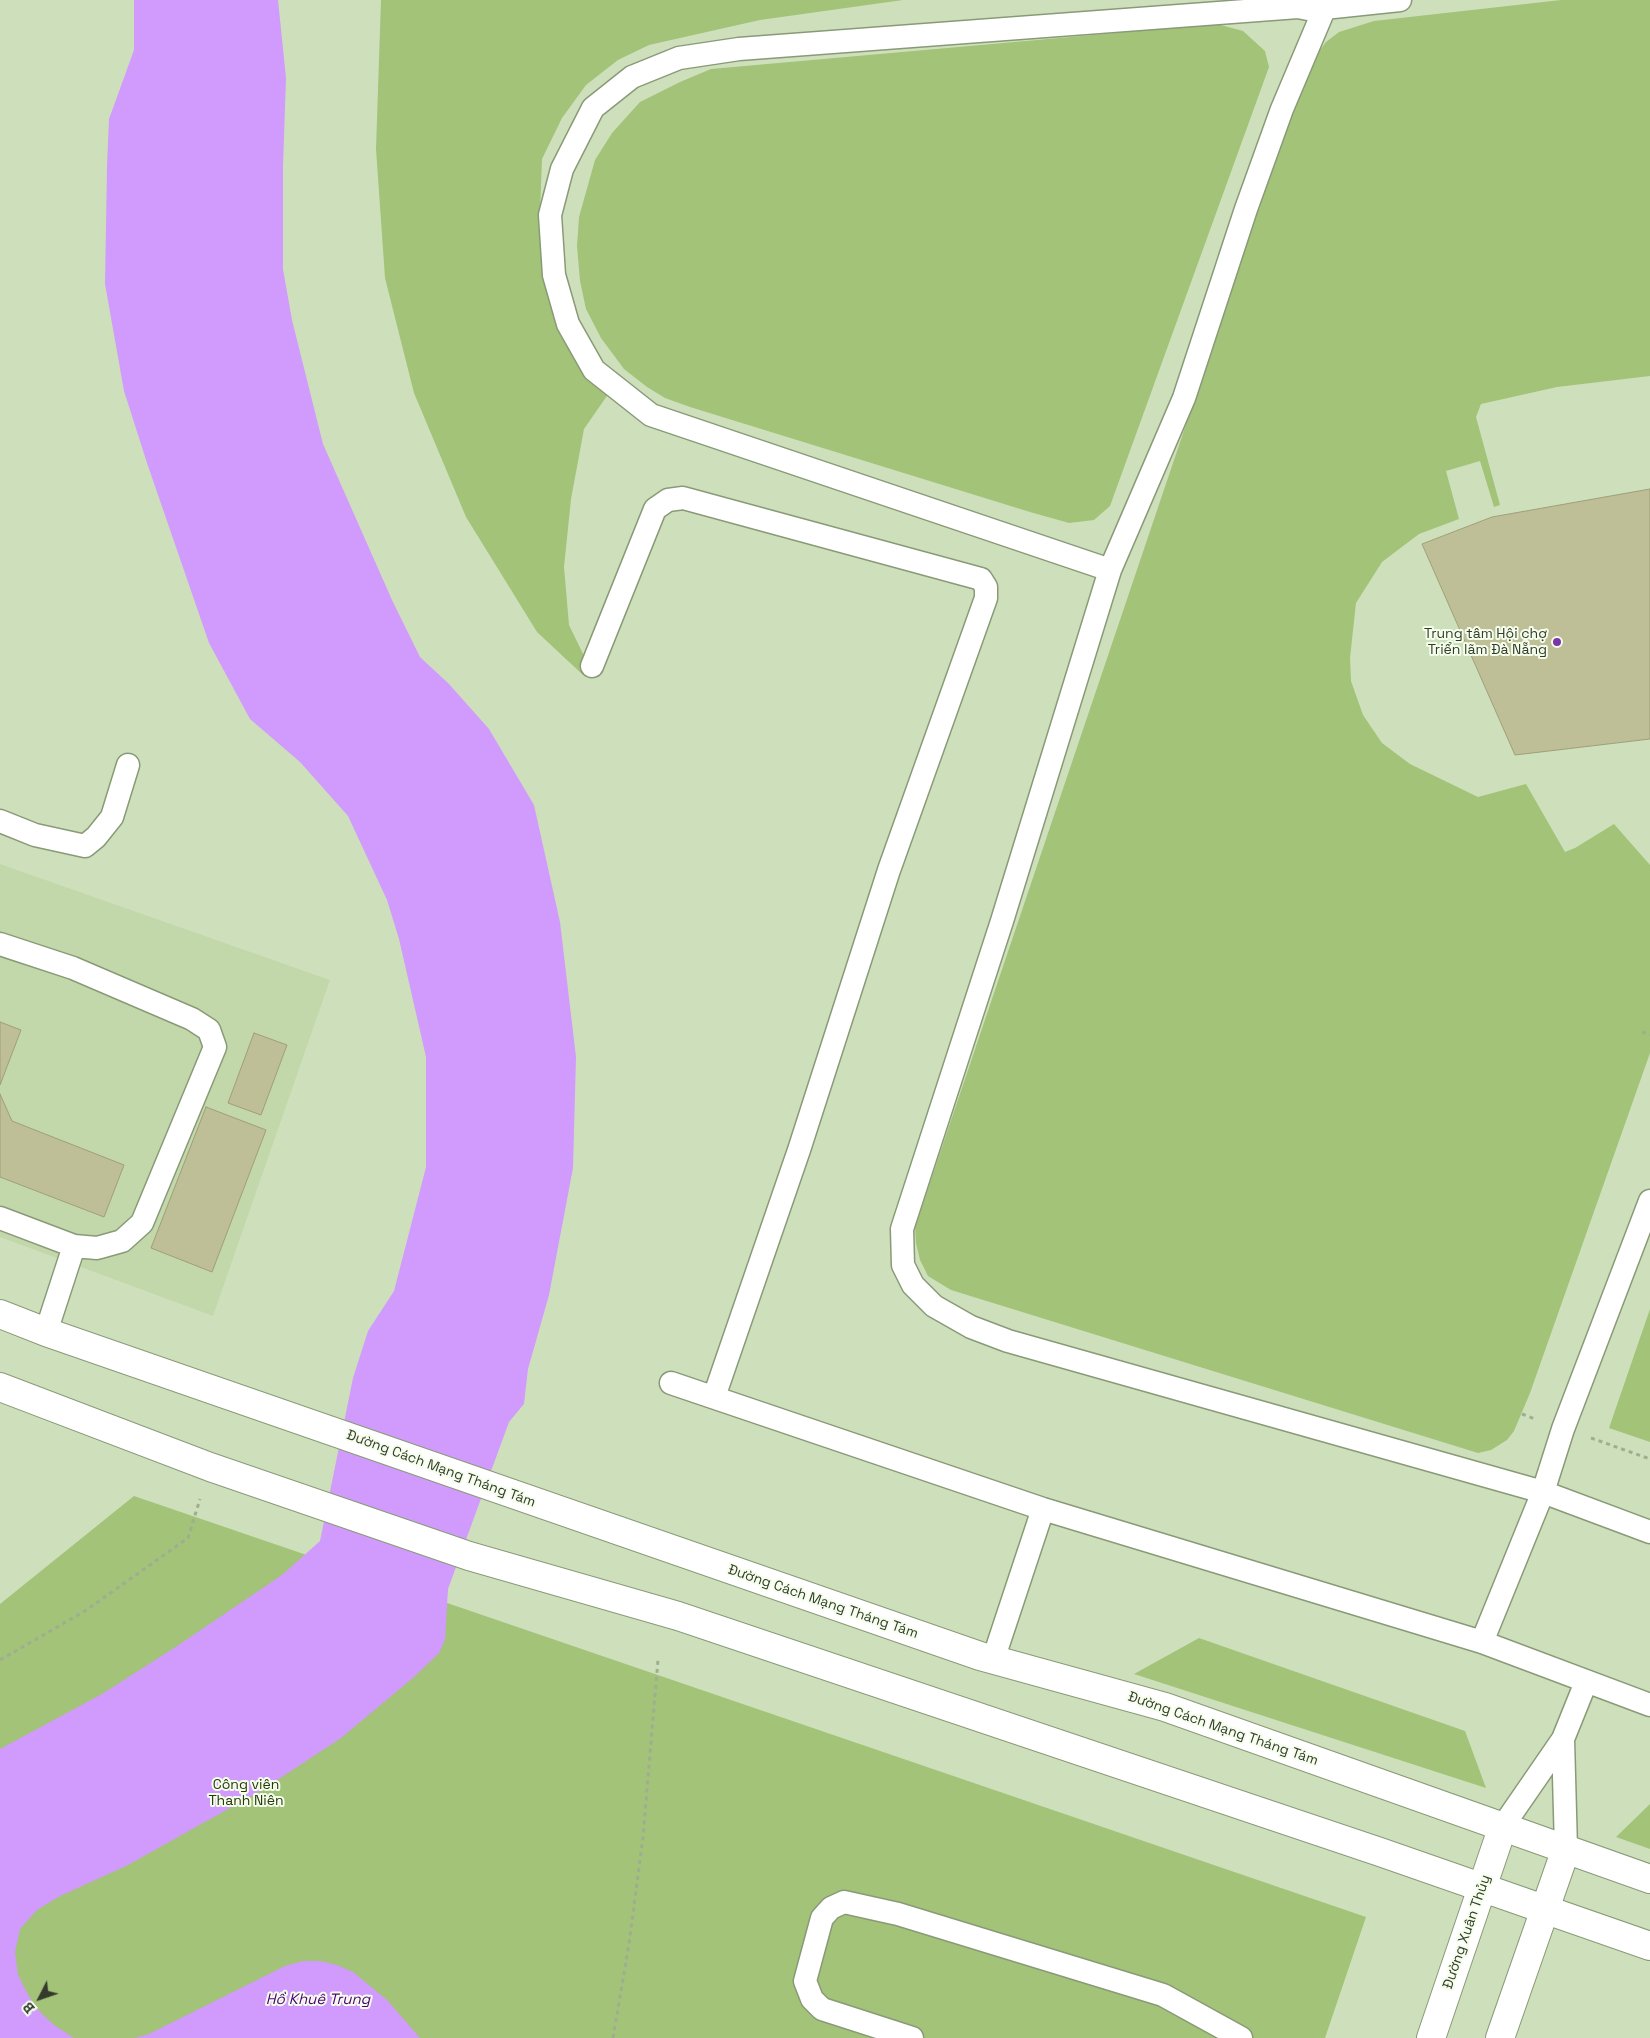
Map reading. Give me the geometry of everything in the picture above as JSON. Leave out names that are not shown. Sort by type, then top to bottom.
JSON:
[{"type":"main road","name":"Đường Cách Mạng Tháng Tám","points":[[0,1314],[46,1332],[494,1488],[994,1660],[1165,1706],[1650,1880]]},
{"type":"main road","points":[[0,1387],[210,1467],[469,1556],[678,1616],[1482,1886],[1650,1946]]},
{"type":"main road","name":"Đường Xuân Thủy","points":[[1431,2038],[1502,1826]]},
{"type":"main road","points":[[1500,2038],[1566,1849]]},
{"type":"lane","points":[[1400,0],[1324,8],[1279,118],[1246,209],[1184,398],[1110,570],[1002,921],[902,1229],[903,1265],[912,1285],[934,1306],[971,1327],[1008,1341],[1543,1492],[1650,1532]]},
{"type":"lane","points":[[1110,570],[651,416],[594,370],[568,324],[554,275],[550,214],[562,169],[593,108],[632,77],[679,58],[739,49],[1298,7],[1323,12]]},
{"type":"lane","points":[[592,666],[655,510],[668,500],[683,498],[981,579],[986,587],[986,598],[889,870],[799,1150],[714,1397]]},
{"type":"lane","points":[[0,821],[35,834],[85,846],[96,837],[112,816],[128,765]]},
{"type":"lane","points":[[0,944],[72,968],[192,1019],[209,1030],[215,1047],[142,1223],[122,1241],[97,1248],[74,1246],[0,1218]]},
{"type":"lane","points":[[1482,1642],[1543,1492],[1563,1429],[1650,1201]]},
{"type":"lane","points":[[46,1332],[74,1246]]},
{"type":"lane","points":[[671,1383],[1043,1509],[1482,1642],[1586,1682],[1650,1704]]},
{"type":"lane","points":[[994,1660],[1043,1509]]},
{"type":"lane","points":[[1502,1826],[1563,1739],[1586,1682]]},
{"type":"lane","points":[[1563,1739],[1566,1849]]},
{"type":"lane","points":[[912,2038],[822,2010],[812,1999],[805,1981],[822,1918],[831,1908],[844,1902],[898,1914],[1163,1995],[1241,2038]]},
{"type":"path","points":[[1642,1032],[1650,1035]]},
{"type":"path","points":[[0,1660],[85,1611],[188,1538],[210,1467]]},
{"type":"path","points":[[613,2038],[629,1944],[643,1837],[658,1660]]},
{"type":"shaded area","points":[[0,864],[330,980],[213,1316],[0,1237]]},
{"type":"green space","points":[[381,0],[903,0],[760,20],[649,45],[618,60],[586,85],[562,118],[542,159],[540,212],[553,297],[611,390],[584,429],[571,499],[564,567],[569,625],[586,660],[583,675],[537,632],[466,517],[414,393],[385,278],[376,149]]},
{"type":"green space","points":[[1561,0],[1650,0],[1650,376],[1557,387],[1481,404],[1476,417],[1500,505],[1494,507],[1480,461],[1446,471],[1459,519],[1419,534],[1382,562],[1356,603],[1350,658],[1351,681],[1363,715],[1382,743],[1410,764],[1478,797],[1526,784],[1565,852],[1614,824],[1650,865],[1650,1053],[1530,1393],[1514,1431],[1507,1440],[1491,1450],[1478,1453],[951,1290],[928,1276],[920,1260],[915,1227],[1302,81],[1311,62],[1326,42],[1339,32],[1374,21]]},
{"type":"green space","points":[[1217,24],[1243,31],[1265,51],[1269,67],[1110,506],[1094,520],[1069,523],[1030,512],[665,398],[624,369],[601,338],[586,309],[580,281],[577,246],[579,217],[595,160],[612,133],[640,102],[680,82],[711,69]]},
{"type":"green space","points":[[1650,1309],[1650,1442],[1609,1428]]},
{"type":"green space","name":"Công viên Thanh Niên","points":[[134,1496],[1366,1917],[1325,2038],[0,2038],[0,1604]]},
{"type":"green space","points":[[1199,1638],[1465,1731],[1486,1788],[1134,1674]]},
{"type":"green space","points":[[1650,1804],[1650,1849],[1616,1837]]},
{"type":"water","points":[[134,0],[278,0],[286,78],[283,166],[283,269],[292,320],[323,444],[392,600],[420,657],[449,684],[489,729],[534,805],[560,922],[576,1057],[573,1168],[549,1295],[528,1369],[524,1404],[509,1422],[448,1589],[445,1640],[439,1653],[414,1677],[341,1738],[262,1790],[128,1865],[58,1897],[37,1910],[20,1929],[15,1952],[18,1975],[28,1995],[40,2012],[54,2025],[74,2038],[0,2038],[0,1749],[102,1694],[174,1648],[282,1575],[320,1541],[353,1378],[368,1331],[394,1291],[426,1167],[426,1057],[399,939],[387,900],[348,816],[300,762],[250,719],[209,643],[124,391],[105,284],[107,166],[109,119],[134,50]]},
{"type":"water","name":"Hồ Khuê Trung","points":[[303,1961],[320,1961],[337,1965],[353,1972],[387,2000],[420,2038],[135,2038],[149,2034],[285,1966]]},
{"type":"building","name":"Trung tâm Hội chợ Triển lãm Đà Nẵng","points":[[1650,489],[1650,739],[1515,755],[1422,544],[1492,517]]},
{"type":"building","points":[[0,1022],[21,1030],[0,1085]]},
{"type":"building","points":[[254,1033],[287,1045],[261,1115],[228,1103]]},
{"type":"building","points":[[0,1094],[12,1121],[124,1165],[104,1217],[0,1177]]},
{"type":"building","points":[[206,1107],[266,1130],[212,1272],[151,1248]]},
{"type":"place","name":"Trung tâm Hội chợ Triển lãm Đà Nẵng","points":[[1557,642]]}]
